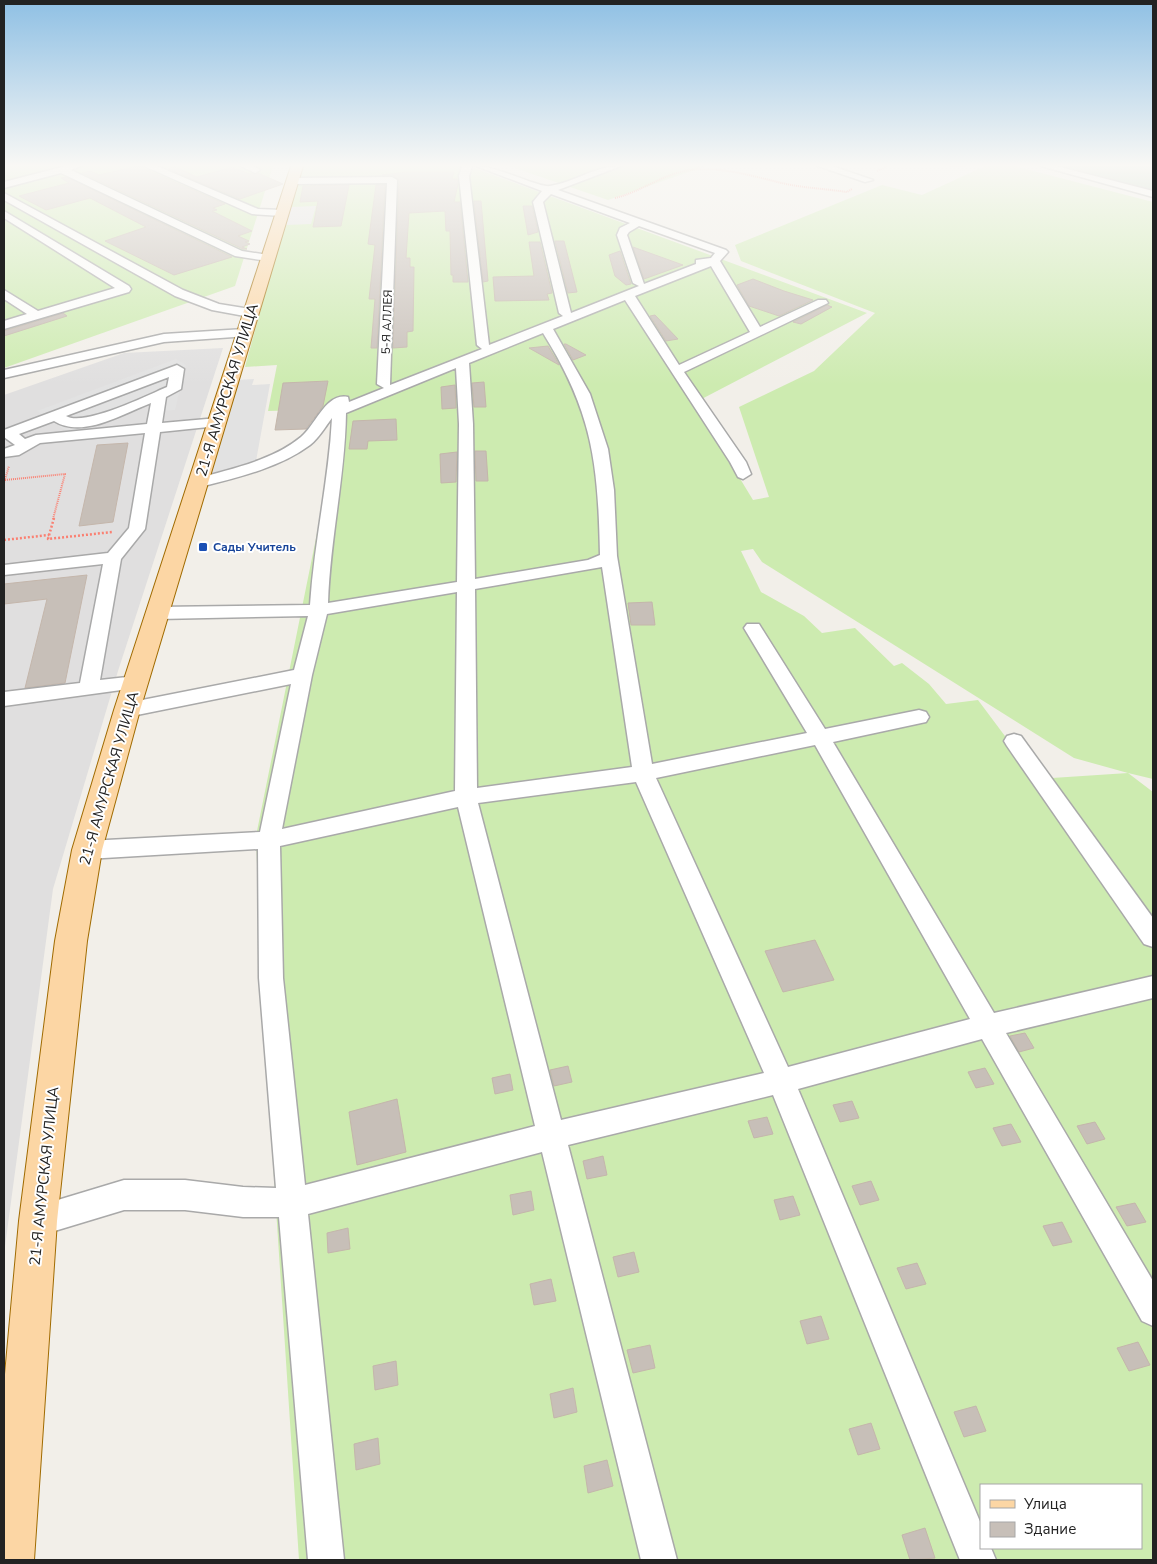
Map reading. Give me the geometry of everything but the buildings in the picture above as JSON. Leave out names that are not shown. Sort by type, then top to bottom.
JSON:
[{"type":"main road","name":"21-Я АМУРСКАЯ УЛИЦА","points":[[11,1560],[38,1221],[71,941],[87,850],[127,710],[200,482],[274,239]]},
{"type":"street","points":[[4,325],[125,289],[44,239]]},
{"type":"street","points":[[82,239],[179,293],[216,307],[247,323]]},
{"type":"street","points":[[207,239],[239,254],[268,258]]},
{"type":"street","name":"5-Я АЛЛЕЯ","points":[[384,384],[390,239]]},
{"type":"street","points":[[471,239],[483,345]]},
{"type":"street","points":[[547,239],[565,313]]},
{"type":"street","points":[[623,239],[633,289],[676,370],[738,462],[743,474]]},
{"type":"street","points":[[677,239],[718,257],[757,332]]},
{"type":"street","points":[[200,482],[277,457],[306,441],[334,404],[565,313],[718,257]]},
{"type":"street","points":[[326,1560],[271,978],[270,840],[302,675],[319,610],[321,562],[338,445],[339,411],[546,328],[633,289]]},
{"type":"street","points":[[4,294],[36,315]]},
{"type":"street","points":[[676,370],[822,303]]},
{"type":"street","points":[[4,374],[164,338],[247,323]]},
{"type":"street","points":[[546,328],[567,359],[593,417],[604,467],[609,556],[643,773],[780,1082],[978,1560]]},
{"type":"street","points":[[462,361],[466,424],[466,797],[658,1560]]},
{"type":"street","points":[[25,446],[8,433],[55,415],[177,369],[174,389],[93,421],[68,423],[55,415]]},
{"type":"street","points":[[89,688],[113,558],[137,530],[159,395]]},
{"type":"street","points":[[4,452],[14,452],[36,439],[218,422]]},
{"type":"street","points":[[158,613],[319,610],[589,566],[604,561],[609,556]]},
{"type":"street","points":[[4,570],[113,558]]},
{"type":"street","points":[[753,628],[820,737],[1153,1310]]},
{"type":"street","points":[[127,710],[302,675]]},
{"type":"street","points":[[4,699],[136,682]]},
{"type":"street","points":[[87,850],[270,840],[466,797],[643,773],[918,717]]},
{"type":"street","points":[[1014,741],[1153,937]]},
{"type":"street","points":[[38,1221],[124,1195],[184,1195],[243,1202],[293,1203],[550,1136],[780,1082],[988,1026],[1153,987]]},
{"type":"path","points":[[5,480],[65,474],[48,539],[137,530]]},
{"type":"path","points":[[4,540],[49,535]]},
{"type":"shaded area","points":[[223,348],[118,671],[53,889],[4,1254],[4,395],[124,353]]},
{"type":"shaded area","points":[[176,359],[186,365],[175,410],[150,412],[152,403],[83,430],[66,431],[37,411]]},
{"type":"shaded area","points":[[254,379],[252,385],[270,384],[256,461],[207,478],[236,380]]},
{"type":"green space","points":[[4,239],[250,239],[235,286],[4,368]]},
{"type":"green space","points":[[280,239],[667,239],[867,313],[694,403],[753,500],[769,497],[739,407],[814,371],[875,313],[741,261],[735,245],[750,239],[1153,239],[1153,779],[1128,773],[1153,792],[1153,1560],[299,1560],[261,979],[256,836],[342,409],[268,411],[277,365],[245,367]],"holes":[[[753,549],[762,562],[1074,758],[1128,773],[1037,779],[978,700],[946,704],[929,684],[902,663],[894,666],[855,628],[822,633],[804,616],[761,592],[741,551]]]},
{"type":"place","name":"Сады Учитель","points":[[203,547]]}]
